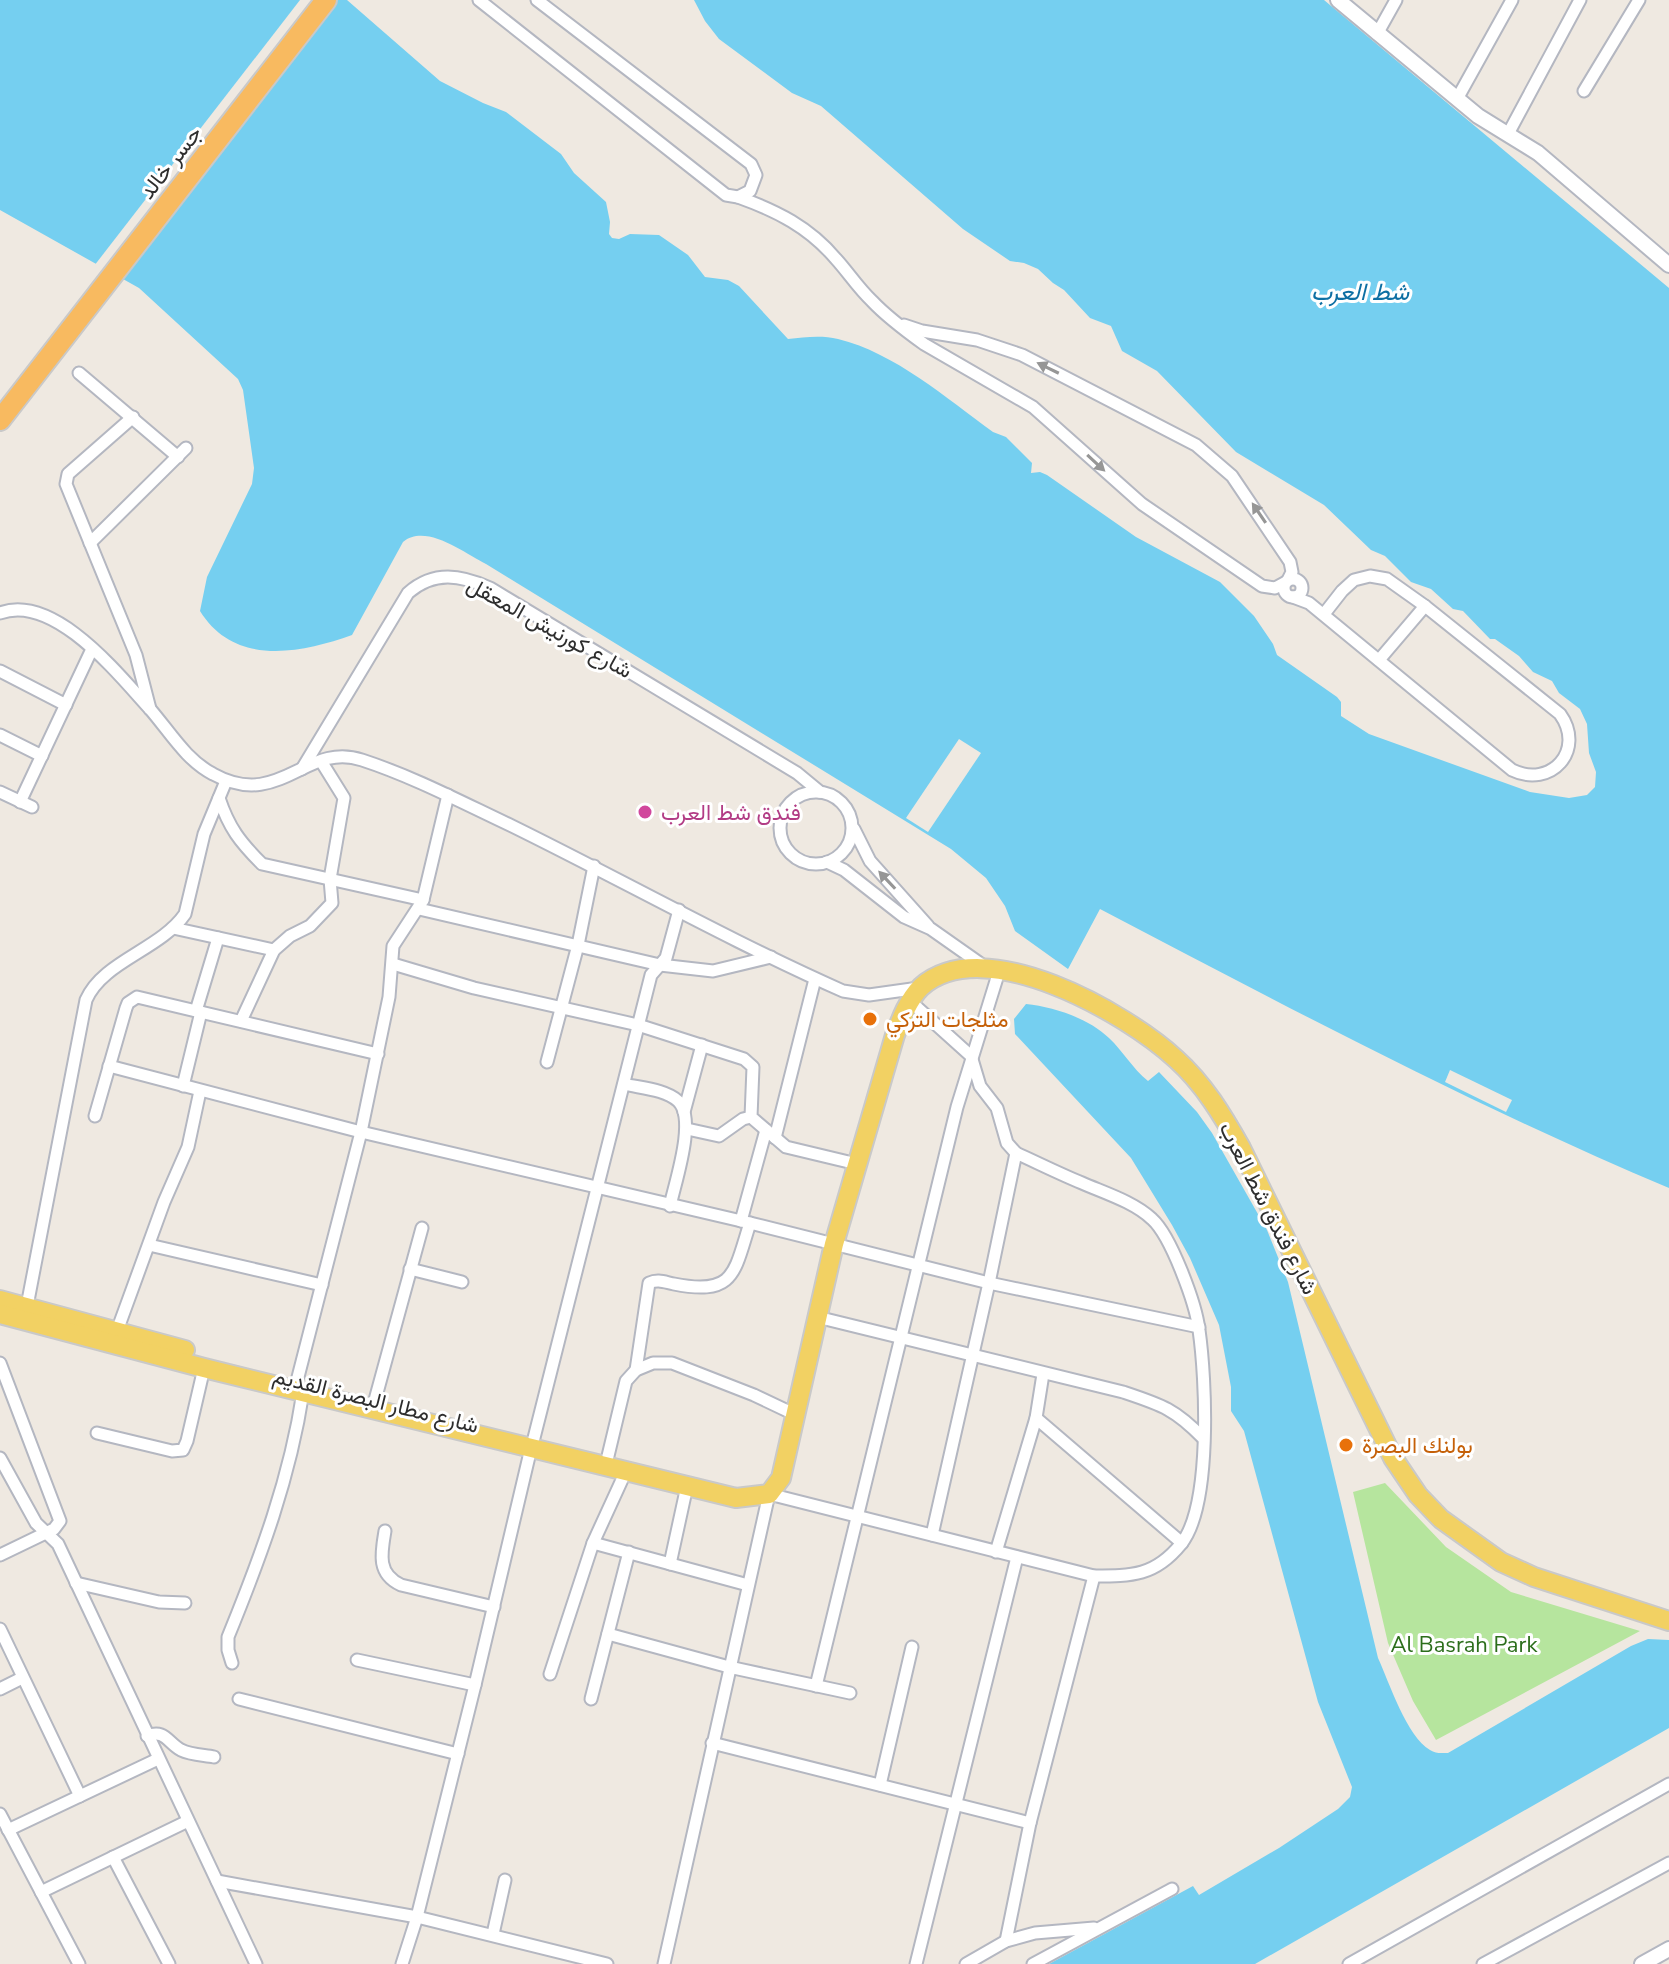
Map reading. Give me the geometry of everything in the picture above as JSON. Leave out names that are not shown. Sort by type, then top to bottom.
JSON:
[{"type":"highway","name":"جسر خالد","points":[[47,350],[311,0]]},
{"type":"highway","name":"جسر خالد","points":[[47,350],[326,0]]},
{"type":"highway","points":[[0,402],[47,350]]},
{"type":"highway","points":[[0,420],[47,350]]},
{"type":"main road","name":"شارع فندق شط العرب","points":[[915,995],[951,973],[993,968],[1025,974],[1123,1020],[1159,1044],[1193,1076],[1224,1118],[1398,1468],[1441,1519],[1501,1562],[1534,1577],[1669,1621]]},
{"type":"main road","points":[[761,1495],[781,1478],[834,1244],[895,1035],[915,995]]},
{"type":"main road","name":"شارع مطار البصرة القديم","points":[[0,1300],[117,1331],[300,1387],[533,1443],[608,1456],[761,1495]]},
{"type":"main road","name":"شارع مطار البصرة القديم","points":[[0,1314],[204,1368],[375,1400],[626,1471],[736,1498],[761,1495]]},
{"type":"street","points":[[479,0],[726,195],[779,213],[804,228],[836,259],[871,301],[896,322],[924,344],[1033,407],[1142,504],[1237,570],[1269,588],[1293,587]]},
{"type":"street","points":[[537,0],[751,164],[756,175],[754,184],[750,191],[738,197]]},
{"type":"street","points":[[1338,0],[1478,116],[1538,153],[1669,265]]},
{"type":"street","points":[[1377,34],[1396,0]]},
{"type":"street","points":[[1457,99],[1512,0]]},
{"type":"street","points":[[1508,134],[1580,0]]},
{"type":"street","points":[[1584,91],[1639,0]]},
{"type":"street","points":[[896,322],[922,331],[977,340],[1022,355],[1196,445],[1232,476],[1290,562],[1293,587],[1309,603],[1512,770],[1527,776],[1543,774],[1563,760],[1569,737],[1560,714],[1387,579],[1370,576],[1347,585],[1324,614]]},
{"type":"street","points":[[79,373],[182,453],[90,543]]},
{"type":"street","points":[[133,417],[71,471],[66,479],[136,655],[150,710]]},
{"type":"street","name":"شارع كورنيش المعقل","points":[[302,769],[408,593],[427,580],[448,575],[470,579],[490,588],[797,773],[820,792]]},
{"type":"street","points":[[1379,660],[1425,606]]},
{"type":"street","points":[[0,613],[8,610],[38,613],[64,626],[92,649],[190,757],[226,781],[266,786],[321,761],[354,757],[448,795],[815,979],[857,995],[915,995],[971,1056],[980,1086],[997,1108],[1007,1143],[1016,1153],[1116,1197],[1154,1220],[1180,1264],[1199,1327],[1203,1379],[1199,1503],[1193,1524],[1182,1543],[1161,1565],[1127,1576],[1094,1576],[859,1515],[761,1495],[748,1585],[664,1964]]},
{"type":"street","points":[[20,802],[92,649]]},
{"type":"street","points":[[0,671],[66,705]]},
{"type":"street","points":[[0,735],[42,756]]},
{"type":"street","points":[[241,1021],[274,950],[290,936],[310,926],[332,903],[330,879],[344,798],[321,761]]},
{"type":"street","points":[[27,1306],[86,1000],[101,979],[173,928],[185,914],[204,834],[226,781]]},
{"type":"street","points":[[0,792],[32,807]]},
{"type":"street","points":[[852,824],[844,852],[827,862],[808,863],[798,859],[781,836],[782,817],[793,801],[801,795],[830,794],[845,806],[852,824],[859,843],[870,861],[931,929]]},
{"type":"street","points":[[232,1663],[228,1637],[258,1564],[283,1490],[297,1433],[300,1387],[378,1054],[396,939],[421,904],[448,795]]},
{"type":"street","points":[[219,798],[227,823],[243,846],[262,864],[660,965],[713,971],[771,957]]},
{"type":"street","points":[[816,1686],[993,968],[931,929],[904,917],[844,870],[827,862]]},
{"type":"street","points":[[547,1062],[578,945],[594,866]]},
{"type":"street","points":[[402,1964],[417,1917],[651,975],[666,958],[679,910]]},
{"type":"street","points":[[173,928],[274,950]]},
{"type":"street","points":[[183,1086],[198,1011],[218,938]]},
{"type":"street","points":[[393,964],[474,988],[638,1025],[744,1059],[753,1067],[751,1117]]},
{"type":"street","points":[[636,1370],[649,1283],[658,1280],[704,1288],[719,1285],[734,1275],[745,1222],[815,979]]},
{"type":"street","points":[[95,1116],[126,1008],[132,999],[143,998],[378,1054]]},
{"type":"street","points":[[684,1113],[702,1045]]},
{"type":"street","points":[[109,1066],[361,1132],[989,1283],[1199,1327]]},
{"type":"street","points":[[624,1084],[667,1094],[680,1102],[687,1129],[670,1206]]},
{"type":"street","points":[[117,1331],[164,1202],[188,1147],[200,1091]]},
{"type":"street","points":[[751,1117],[786,1147],[857,1164]]},
{"type":"street","points":[[687,1129],[719,1136],[751,1117]]},
{"type":"street","points":[[932,1535],[1016,1153]]},
{"type":"street","points":[[375,1400],[422,1228]]},
{"type":"street","points":[[149,1245],[322,1285]]},
{"type":"street","points":[[410,1269],[462,1282]]},
{"type":"street","points":[[817,1317],[1123,1392],[1166,1406],[1203,1438]]},
{"type":"street","points":[[0,1363],[60,1517],[59,1525],[0,1555]]},
{"type":"street","points":[[608,1456],[626,1381],[636,1370],[653,1363],[672,1363],[794,1414]]},
{"type":"street","points":[[97,1433],[172,1451],[183,1450],[204,1368]]},
{"type":"street","points":[[996,1552],[1036,1418],[1043,1374]]},
{"type":"street","points":[[1036,1418],[1182,1543]]},
{"type":"street","points":[[1,1462],[33,1518],[57,1541],[256,1964]]},
{"type":"street","points":[[550,1674],[593,1543],[626,1471]]},
{"type":"street","points":[[670,1564],[687,1486]]},
{"type":"street","points":[[385,1531],[382,1566],[392,1580],[401,1585],[494,1607]]},
{"type":"street","points":[[593,1543],[748,1585]]},
{"type":"street","points":[[591,1699],[629,1552]]},
{"type":"street","points":[[916,1964],[1017,1557]]},
{"type":"street","points":[[1006,1941],[1030,1823],[1094,1576]]},
{"type":"street","points":[[76,1583],[159,1602],[185,1603]]},
{"type":"street","points":[[0,1629],[80,1796]]},
{"type":"street","points":[[608,1634],[729,1667],[850,1693]]},
{"type":"street","points":[[880,1785],[912,1647]]},
{"type":"street","points":[[357,1660],[475,1685]]},
{"type":"street","points":[[0,1689],[22,1678]]},
{"type":"street","points":[[239,1699],[458,1754]]},
{"type":"street","points":[[147,1736],[157,1732],[187,1752],[214,1757]]},
{"type":"street","points":[[712,1743],[1030,1823]]},
{"type":"street","points":[[8,1830],[158,1759]]},
{"type":"street","points":[[1349,1964],[1669,1784]]},
{"type":"street","points":[[0,1814],[79,1964]]},
{"type":"street","points":[[41,1892],[188,1821]]},
{"type":"street","points":[[113,1857],[169,1964]]},
{"type":"street","points":[[1483,1964],[1669,1863]]},
{"type":"street","points":[[493,1934],[505,1880]]},
{"type":"street","points":[[217,1881],[417,1917],[607,1964]]},
{"type":"street","points":[[1033,1964],[1172,1889]]},
{"type":"street","points":[[966,1964],[1006,1941],[1035,1933],[1097,1928]]},
{"type":"street","points":[[1642,1964],[1669,1949]]},
{"type":"green space","name":"Al Basrah Park","points":[[1385,1483],[1446,1547],[1511,1592],[1640,1631],[1436,1740],[1413,1701],[1388,1643],[1353,1492]]},
{"type":"water","name":"شط العرب","points":[[0,0],[347,0],[440,81],[506,112],[561,154],[574,173],[606,202],[612,238],[619,239],[630,234],[659,235],[688,255],[705,277],[728,280],[739,286],[788,339],[838,339],[880,355],[919,378],[993,432],[1006,437],[1032,463],[1031,473],[1047,475],[1136,537],[1220,582],[1254,616],[1277,655],[1337,697],[1341,702],[1341,716],[1369,734],[1530,792],[1569,798],[1587,795],[1595,787],[1596,772],[1589,753],[1587,724],[1580,709],[1559,693],[1552,681],[1533,672],[1519,656],[1495,639],[1490,639],[1463,611],[1453,609],[1431,589],[1411,582],[1385,556],[1371,550],[1324,505],[1236,452],[1157,371],[1122,351],[1111,326],[1090,318],[1064,290],[1038,269],[1010,261],[963,229],[821,106],[792,93],[719,39],[694,0],[1324,0],[1669,288],[1669,1188],[1453,1090],[1100,909],[1068,969],[1015,931],[1005,906],[986,878],[951,849],[486,564],[445,542],[423,536],[403,542],[352,635],[311,647],[269,651],[231,641],[214,629],[200,611],[207,577],[252,484],[254,468],[243,390],[238,379],[139,288],[0,210]]},
{"type":"water","points":[[1026,1004],[1059,1011],[1101,1031],[1148,1081],[1159,1072],[1197,1112],[1212,1133],[1267,1230],[1288,1282],[1378,1658],[1406,1722],[1422,1743],[1434,1752],[1448,1753],[1631,1646],[1648,1639],[1669,1640],[1669,1728],[1255,1964],[1049,1964],[1193,1886],[1199,1895],[1338,1809],[1350,1797],[1352,1787],[1318,1702],[1244,1431],[1231,1411],[1231,1387],[1219,1325],[1190,1258],[1131,1158],[1015,1034],[1014,1019]]},
{"type":"pier","points":[[300,0],[336,0],[105,272],[94,266]]},
{"type":"pier","points":[[959,739],[981,753],[928,832],[906,818]]},
{"type":"pier","points":[[1450,1070],[1512,1100],[1506,1112],[1445,1082]]},
{"type":"place","name":"فندق شط العرب","points":[[645,812]]},
{"type":"place","name":"مثلجات التركي","points":[[870,1019]]},
{"type":"place","name":"بولنك البصرة","points":[[1346,1445]]}]
